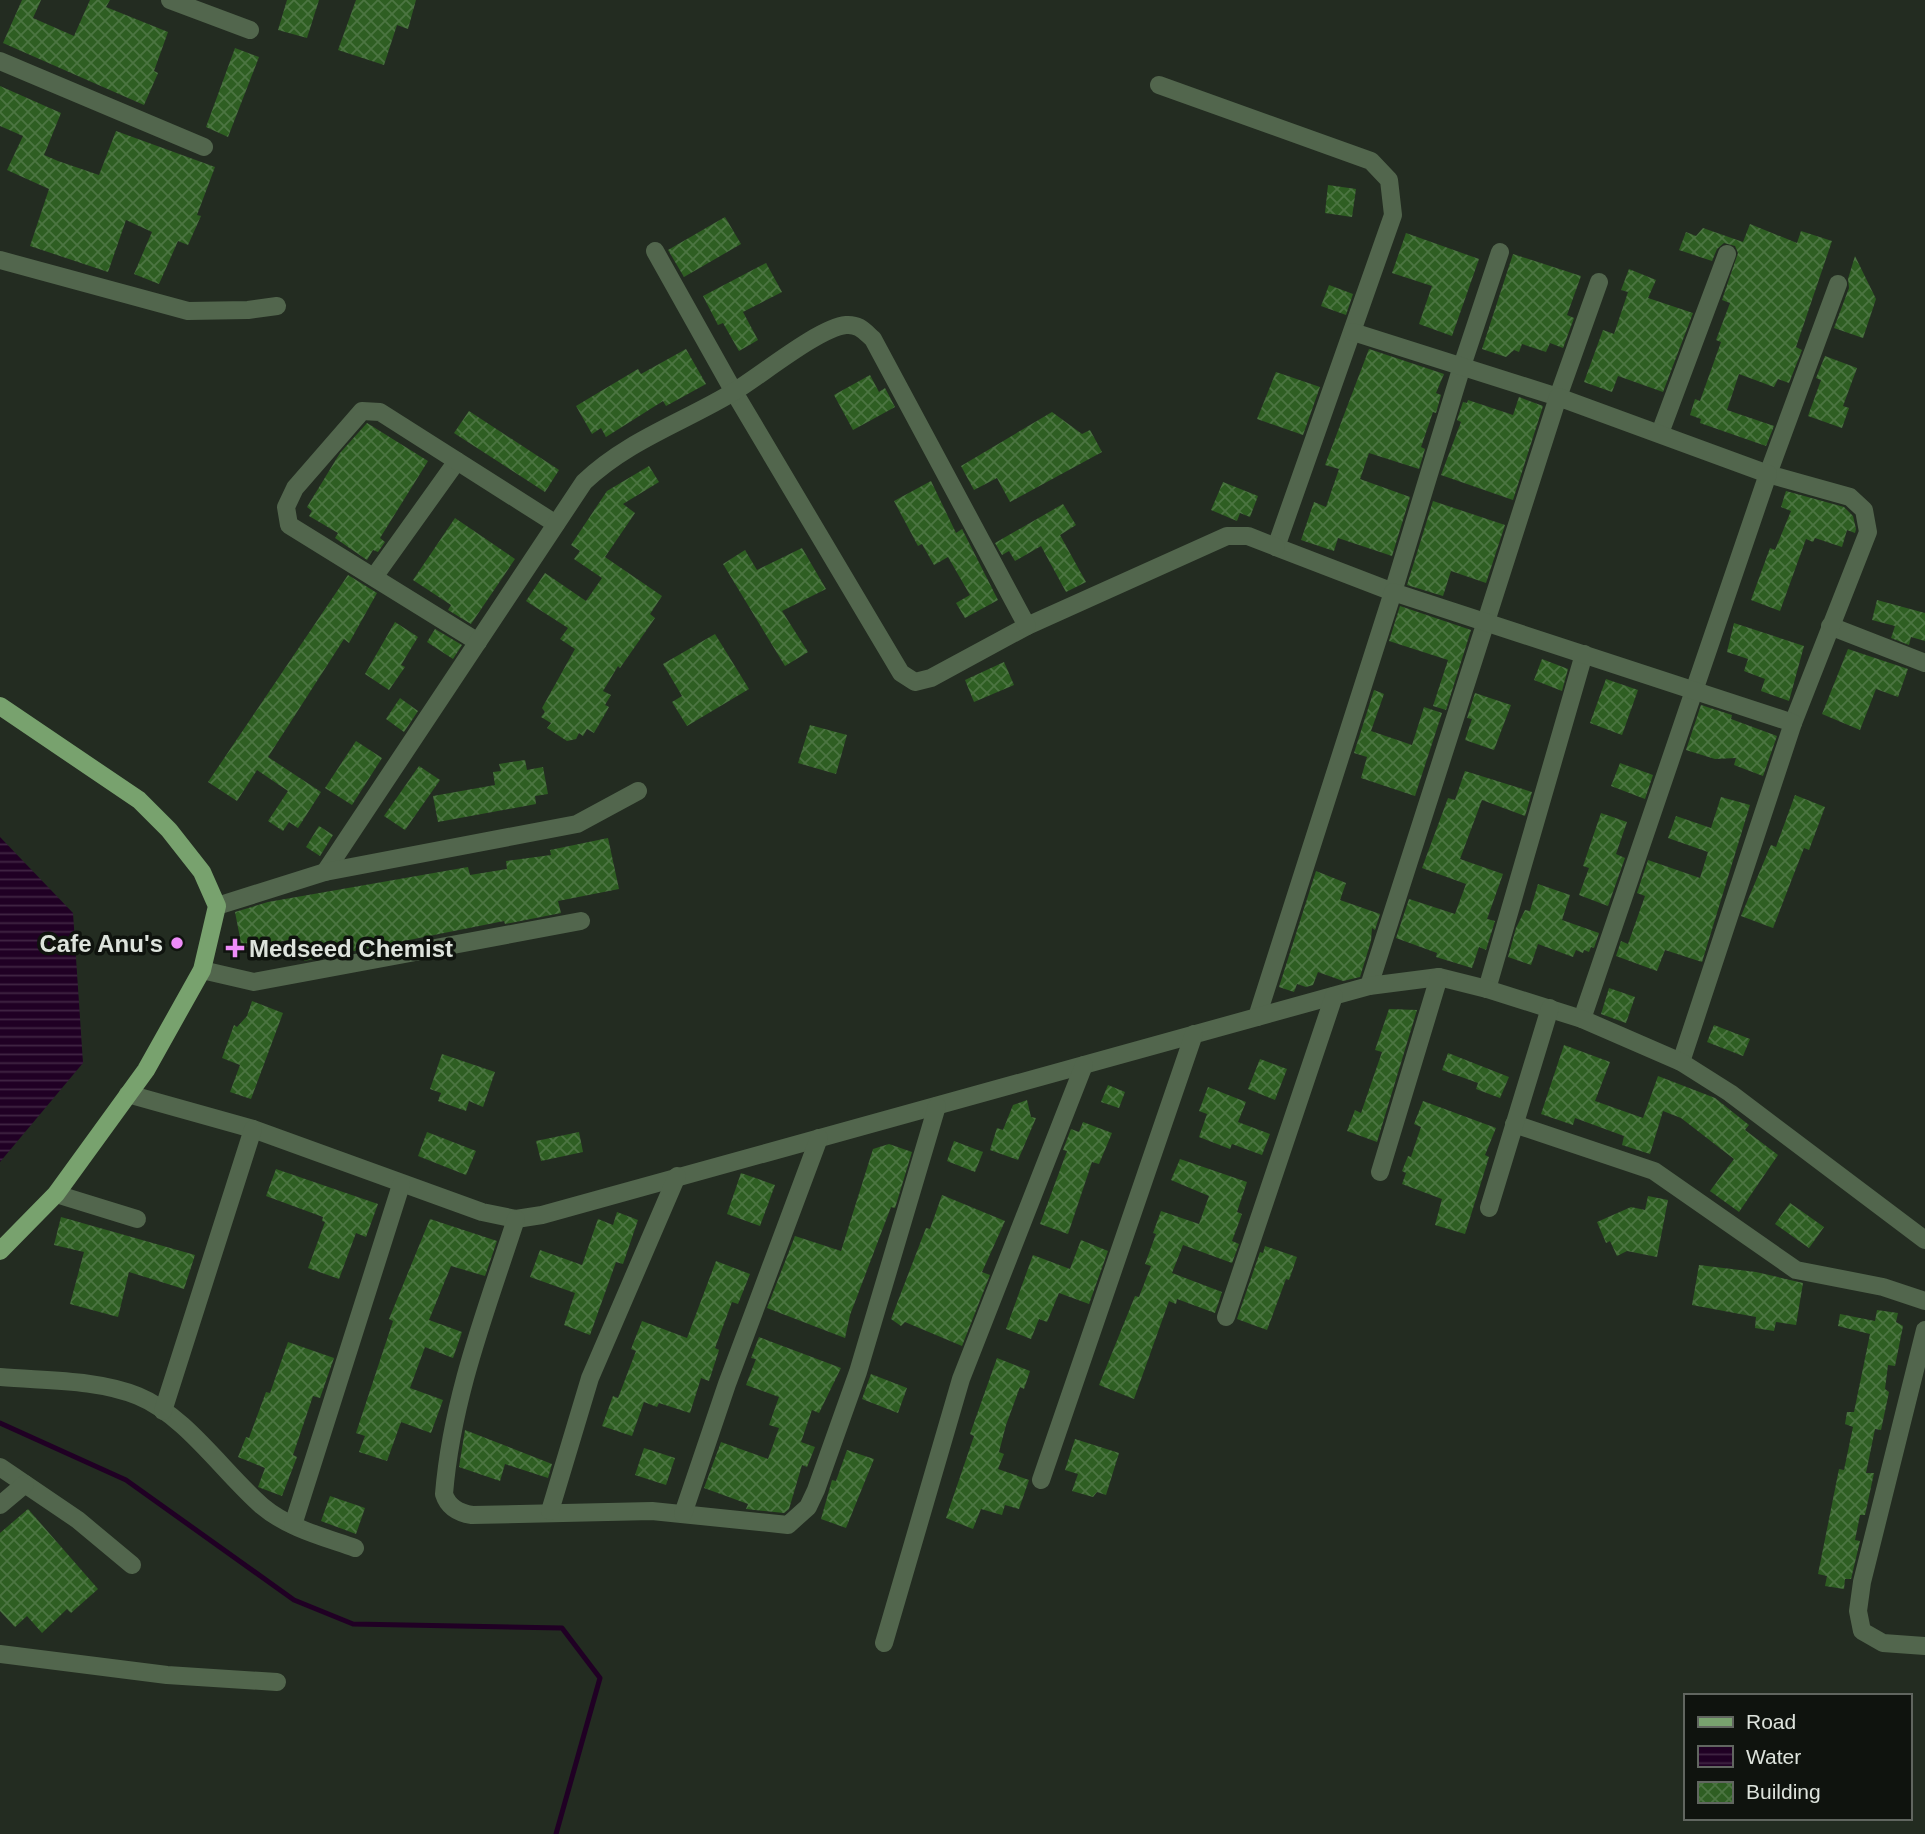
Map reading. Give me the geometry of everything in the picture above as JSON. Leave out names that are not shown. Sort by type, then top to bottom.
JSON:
[{"type":"main road","points":[[0,706],[139,800],[169,830],[202,872],[217,906],[202,970],[170,1031],[56,1194],[0,1251]]},
{"type":"street","points":[[170,0],[250,30]]},
{"type":"street","points":[[0,61],[204,147]]},
{"type":"street","points":[[1159,85],[1371,161],[1389,180],[1393,215],[1276,547]]},
{"type":"street","points":[[655,251],[734,392],[901,673],[915,681],[931,678],[1027,626],[1227,536],[1248,536],[1393,592],[1793,723]]},
{"type":"street","points":[[1257,1017],[1500,252]]},
{"type":"street","points":[[1660,433],[1727,254]]},
{"type":"street","points":[[0,260],[188,312],[277,306]]},
{"type":"street","points":[[1369,986],[1488,623],[1558,397],[1600,282]]},
{"type":"street","points":[[1582,1019],[1692,690],[1838,284]]},
{"type":"street","points":[[325,872],[584,482],[642,438],[734,392],[824,334],[844,325],[859,326],[873,339],[1027,626]]},
{"type":"street","points":[[1353,332],[1558,397],[1768,474],[1850,497],[1864,510],[1868,532],[1793,723],[1681,1062]]},
{"type":"street","points":[[478,642],[289,525],[286,507],[295,488],[362,411],[380,412],[556,523]]},
{"type":"street","points":[[374,578],[457,461]]},
{"type":"street","points":[[1830,626],[1925,663]]},
{"type":"street","points":[[1487,989],[1584,654]]},
{"type":"street","points":[[217,906],[325,872],[577,824],[638,791]]},
{"type":"street","points":[[202,970],[254,982],[581,921]]},
{"type":"street","points":[[1380,1172],[1439,977]]},
{"type":"street","points":[[128,1094],[253,1129],[401,1185],[482,1212],[516,1219],[542,1215],[1369,986],[1439,977],[1582,1019],[1681,1062],[1730,1093],[1925,1240]]},
{"type":"street","points":[[1226,1317],[1334,996]]},
{"type":"street","points":[[1489,1208],[1550,1008]]},
{"type":"street","points":[[1041,1480],[1194,1034]]},
{"type":"street","points":[[884,1643],[961,1379],[1084,1065]]},
{"type":"street","points":[[516,1219],[462,1388],[448,1441],[444,1494],[446,1501],[462,1514],[652,1511],[788,1525],[808,1507],[858,1372],[937,1106]]},
{"type":"street","points":[[1514,1124],[1654,1171],[1796,1269],[1883,1286],[1925,1301]]},
{"type":"street","points":[[163,1410],[253,1129]]},
{"type":"street","points":[[683,1514],[727,1384],[819,1138]]},
{"type":"street","points":[[550,1511],[590,1378],[677,1176]]},
{"type":"street","points":[[293,1525],[401,1185]]},
{"type":"street","points":[[56,1194],[137,1219]]},
{"type":"street","points":[[1925,1330],[1862,1582],[1858,1611],[1862,1631],[1883,1643],[1925,1646]]},
{"type":"street","points":[[0,1377],[124,1391],[153,1403],[262,1506],[293,1525],[355,1548]]},
{"type":"street","points":[[0,1467],[78,1520],[132,1565]]},
{"type":"street","points":[[0,1505],[25,1483]]},
{"type":"street","points":[[0,1654],[167,1675],[277,1682]]},
{"type":"water","points":[[0,837],[73,913],[83,1063],[0,1162]]},
{"type":"building","points":[[22,0],[41,0],[33,18],[74,36],[90,0],[110,0],[106,7],[168,32],[154,71],[158,73],[144,105],[3,43]]},
{"type":"building","points":[[287,0],[319,0],[307,38],[278,30]]},
{"type":"building","points":[[356,0],[416,0],[408,29],[397,25],[384,65],[338,50]]},
{"type":"building","points":[[235,48],[259,57],[228,137],[206,127]]},
{"type":"building","points":[[0,86],[61,113],[44,155],[58,161],[99,175],[116,131],[215,167],[197,215],[201,216],[188,245],[178,241],[159,284],[134,274],[152,232],[126,220],[108,272],[30,246],[49,189],[7,170],[23,136],[0,126]]},
{"type":"building","points":[[1328,185],[1356,189],[1352,217],[1325,213]]},
{"type":"building","points":[[725,217],[741,244],[684,277],[668,250]]},
{"type":"building","points":[[1750,224],[1797,243],[1801,231],[1832,241],[1796,347],[1802,350],[1789,383],[1778,379],[1774,387],[1739,374],[1727,410],[1774,426],[1766,446],[1700,423],[1701,419],[1690,415],[1695,399],[1700,401],[1721,342],[1716,340],[1730,303],[1722,300],[1738,253],[1735,246],[1724,243],[1717,249],[1712,261],[1679,250],[1686,232],[1696,236],[1703,228],[1743,242]]},
{"type":"building","points":[[1406,233],[1479,259],[1452,336],[1419,324],[1432,286],[1392,273]]},
{"type":"building","points":[[1513,254],[1581,276],[1567,315],[1574,318],[1563,348],[1550,343],[1546,352],[1522,344],[1519,352],[1514,350],[1506,357],[1482,349]]},
{"type":"building","points":[[1855,256],[1876,299],[1863,338],[1834,328],[1849,288],[1848,279]]},
{"type":"building","points":[[766,263],[782,292],[743,312],[758,340],[739,351],[723,323],[718,325],[703,296]]},
{"type":"building","points":[[1629,269],[1656,280],[1648,298],[1693,313],[1663,392],[1618,376],[1612,392],[1584,382],[1603,330],[1614,334],[1628,292],[1621,290]]},
{"type":"building","points":[[1329,285],[1353,294],[1346,315],[1321,306]]},
{"type":"building","points":[[686,349],[706,384],[666,406],[663,401],[606,437],[601,428],[592,434],[576,406],[638,369],[641,374]]},
{"type":"building","points":[[1369,349],[1444,374],[1436,393],[1441,395],[1436,413],[1433,412],[1421,447],[1425,449],[1419,469],[1369,453],[1360,479],[1410,497],[1392,556],[1338,538],[1334,551],[1301,540],[1314,502],[1326,507],[1339,469],[1325,465]]},
{"type":"building","points":[[1825,356],[1857,368],[1843,406],[1849,408],[1842,428],[1808,416],[1821,380],[1816,378]]},
{"type":"building","points":[[1276,372],[1320,387],[1303,435],[1257,419]]},
{"type":"building","points":[[870,375],[879,392],[885,388],[895,407],[853,430],[834,395]]},
{"type":"building","points":[[1519,397],[1543,406],[1513,500],[1441,475],[1461,422],[1457,420],[1463,402],[1467,403],[1468,400],[1513,415]]},
{"type":"building","points":[[469,411],[559,470],[545,492],[454,433]]},
{"type":"building","points":[[1052,412],[1082,434],[1090,430],[1102,452],[1010,502],[997,478],[974,490],[961,466]]},
{"type":"building","points":[[367,423],[428,461],[380,538],[385,542],[378,552],[373,550],[367,560],[335,538],[338,533],[309,516],[312,511],[307,507],[340,453]]},
{"type":"building","points":[[649,466],[659,482],[623,504],[635,513],[605,557],[662,596],[650,614],[655,618],[620,668],[618,666],[603,691],[611,695],[605,705],[609,707],[594,733],[587,729],[583,736],[579,733],[576,739],[567,741],[547,728],[551,723],[541,717],[545,712],[542,708],[575,649],[560,639],[568,628],[526,601],[545,573],[586,601],[602,578],[574,559],[580,551],[571,545],[607,491]]},
{"type":"building","points":[[931,481],[956,533],[962,529],[998,600],[965,618],[956,603],[970,595],[948,557],[934,565],[922,544],[918,546],[894,501]]},
{"type":"building","points":[[1223,482],[1258,496],[1250,517],[1240,513],[1237,521],[1211,510]]},
{"type":"building","points":[[1786,491],[1844,507],[1853,516],[1856,529],[1855,533],[1847,530],[1842,547],[1815,538],[1813,542],[1806,539],[1780,611],[1751,600],[1770,548],[1775,550],[1791,511],[1781,507]]},
{"type":"building","points":[[1433,501],[1505,525],[1486,583],[1451,571],[1443,596],[1407,585]]},
{"type":"building","points":[[1063,504],[1076,525],[1060,535],[1086,582],[1066,592],[1041,546],[1015,561],[1009,551],[1002,555],[995,543]]},
{"type":"building","points":[[455,518],[515,559],[471,624],[448,610],[451,605],[413,580]]},
{"type":"building","points":[[802,548],[826,589],[782,611],[808,652],[785,666],[723,564],[745,550],[757,570]]},
{"type":"building","points":[[348,575],[377,593],[349,643],[344,639],[268,757],[321,792],[298,828],[289,822],[283,831],[268,821],[288,791],[257,770],[237,801],[208,782]]},
{"type":"building","points":[[1877,600],[1925,613],[1925,641],[1911,637],[1909,645],[1891,638],[1895,626],[1872,620]]},
{"type":"building","points":[[1400,606],[1471,630],[1446,710],[1433,706],[1448,660],[1389,641]]},
{"type":"building","points":[[395,622],[418,637],[401,665],[405,667],[389,690],[365,674]]},
{"type":"building","points":[[1734,623],[1804,646],[1789,701],[1761,691],[1765,679],[1744,671],[1748,659],[1727,652]]},
{"type":"building","points":[[435,629],[462,645],[453,659],[427,642]]},
{"type":"building","points":[[715,634],[749,689],[687,726],[672,702],[682,696],[663,664]]},
{"type":"building","points":[[1848,649],[1908,669],[1898,697],[1876,689],[1860,730],[1822,714]]},
{"type":"building","points":[[1542,659],[1568,669],[1562,691],[1534,680]]},
{"type":"building","points":[[1004,662],[1014,685],[974,702],[965,680]]},
{"type":"building","points":[[1606,679],[1638,690],[1622,735],[1590,723]]},
{"type":"building","points":[[1374,690],[1384,694],[1371,731],[1412,745],[1424,707],[1442,713],[1415,796],[1361,778],[1367,757],[1354,753]]},
{"type":"building","points":[[1475,693],[1511,705],[1494,750],[1465,740],[1472,719],[1467,718]]},
{"type":"building","points":[[400,698],[418,711],[404,732],[386,719]]},
{"type":"building","points":[[1701,705],[1732,715],[1731,719],[1777,736],[1763,776],[1734,765],[1736,758],[1715,759],[1686,750]]},
{"type":"building","points":[[810,725],[847,735],[836,774],[798,763]]},
{"type":"building","points":[[356,741],[382,758],[352,805],[325,788]]},
{"type":"building","points":[[525,760],[527,770],[543,767],[548,794],[535,796],[536,804],[438,822],[433,796],[495,785],[493,772],[501,771],[499,764]]},
{"type":"building","points":[[1620,763],[1653,775],[1645,799],[1611,786]]},
{"type":"building","points":[[419,766],[440,780],[405,830],[384,816]]},
{"type":"building","points":[[1465,771],[1532,792],[1525,816],[1482,800],[1460,859],[1503,874],[1487,919],[1495,921],[1486,950],[1479,947],[1472,968],[1436,957],[1437,953],[1396,938],[1409,899],[1455,914],[1466,884],[1422,868],[1448,798],[1455,800]]},
{"type":"building","points":[[1795,795],[1825,807],[1809,850],[1804,848],[1773,928],[1741,916],[1771,845],[1776,847]]},
{"type":"building","points":[[1721,797],[1750,805],[1702,962],[1665,950],[1657,971],[1616,956],[1621,941],[1628,944],[1645,896],[1637,893],[1648,860],[1700,878],[1708,852],[1668,838],[1676,816],[1711,828]]},
{"type":"building","points":[[1601,813],[1627,822],[1616,854],[1625,858],[1608,906],[1579,895],[1589,868],[1583,866]]},
{"type":"building","points":[[319,826],[333,835],[320,856],[306,847]]},
{"type":"building","points":[[608,838],[619,889],[558,901],[561,913],[505,924],[504,921],[304,961],[300,938],[242,948],[235,912],[268,902],[468,867],[470,875],[507,869],[506,861],[551,855],[550,850]]},
{"type":"building","points":[[1316,871],[1346,883],[1340,900],[1380,914],[1375,930],[1372,928],[1371,941],[1360,977],[1343,981],[1318,972],[1313,985],[1306,987],[1297,984],[1294,992],[1279,987]]},
{"type":"building","points":[[1538,884],[1570,895],[1562,920],[1599,933],[1594,948],[1591,947],[1589,952],[1584,950],[1583,953],[1576,950],[1573,957],[1538,944],[1531,965],[1508,957],[1516,928],[1525,910],[1530,911]]},
{"type":"building","points":[[1609,988],[1635,997],[1626,1023],[1601,1014]]},
{"type":"building","points":[[252,1001],[283,1013],[251,1099],[230,1092],[240,1065],[222,1058],[234,1025],[237,1027],[247,1016]]},
{"type":"building","points":[[1389,1009],[1417,1010],[1377,1142],[1347,1131],[1355,1110],[1361,1113],[1382,1052],[1375,1050]]},
{"type":"building","points":[[1714,1025],[1750,1039],[1743,1056],[1707,1042]]},
{"type":"building","points":[[1564,1045],[1610,1062],[1595,1101],[1643,1118],[1658,1076],[1715,1098],[1749,1125],[1745,1130],[1778,1155],[1739,1212],[1710,1191],[1734,1159],[1681,1118],[1663,1111],[1650,1154],[1622,1145],[1624,1136],[1575,1118],[1573,1125],[1541,1114]]},
{"type":"building","points":[[1448,1053],[1509,1077],[1500,1098],[1476,1089],[1478,1083],[1442,1070]]},
{"type":"building","points":[[442,1054],[495,1072],[483,1107],[469,1101],[466,1111],[438,1101],[441,1093],[430,1089]]},
{"type":"building","points":[[1260,1059],[1287,1069],[1275,1100],[1248,1089]]},
{"type":"building","points":[[1108,1085],[1125,1092],[1119,1108],[1101,1102]]},
{"type":"building","points":[[1208,1087],[1246,1102],[1238,1122],[1270,1134],[1262,1155],[1232,1144],[1230,1149],[1199,1137],[1207,1114],[1199,1111]]},
{"type":"building","points":[[1027,1100],[1031,1117],[1036,1118],[1018,1160],[990,1150],[997,1128],[1003,1130],[1013,1105]]},
{"type":"building","points":[[1423,1101],[1496,1128],[1485,1155],[1489,1157],[1465,1234],[1435,1225],[1442,1199],[1402,1184],[1406,1173],[1402,1171],[1408,1156],[1411,1157],[1421,1127],[1414,1124]]},
{"type":"building","points":[[1083,1122],[1112,1133],[1099,1164],[1092,1162],[1068,1234],[1040,1224],[1067,1151],[1063,1150],[1071,1129],[1079,1132]]},
{"type":"building","points":[[427,1132],[476,1151],[466,1175],[418,1156]]},
{"type":"building","points":[[579,1132],[583,1152],[541,1161],[536,1141]]},
{"type":"building","points":[[954,1141],[983,1152],[975,1172],[947,1161]]},
{"type":"building","points":[[889,1144],[912,1152],[895,1208],[891,1207],[850,1315],[845,1338],[767,1308],[795,1236],[841,1251],[873,1149]]},
{"type":"building","points":[[1180,1159],[1247,1182],[1237,1212],[1242,1214],[1232,1241],[1239,1244],[1232,1263],[1183,1245],[1172,1273],[1222,1292],[1215,1313],[1177,1299],[1176,1304],[1169,1301],[1134,1399],[1099,1385],[1135,1296],[1139,1297],[1151,1266],[1145,1264],[1161,1211],[1199,1224],[1209,1196],[1171,1180]]},
{"type":"building","points":[[276,1169],[378,1204],[366,1237],[356,1233],[339,1279],[308,1268],[325,1222],[322,1221],[323,1217],[266,1196]]},
{"type":"building","points":[[741,1173],[775,1185],[760,1226],[727,1214]]},
{"type":"building","points":[[942,1195],[1005,1221],[982,1272],[990,1275],[962,1346],[905,1322],[901,1326],[891,1319],[926,1228],[930,1229]]},
{"type":"building","points":[[1648,1196],[1668,1200],[1657,1257],[1627,1251],[1617,1256],[1610,1241],[1606,1243],[1597,1222],[1631,1207],[1645,1210]]},
{"type":"building","points":[[1790,1203],[1824,1227],[1809,1248],[1775,1224]]},
{"type":"building","points":[[617,1212],[638,1220],[623,1264],[616,1262],[590,1335],[564,1325],[575,1293],[530,1277],[540,1250],[582,1265],[598,1219],[613,1225]]},
{"type":"building","points":[[61,1217],[195,1255],[184,1289],[129,1272],[118,1317],[70,1304],[84,1252],[54,1245]]},
{"type":"building","points":[[430,1219],[497,1241],[485,1276],[451,1266],[429,1320],[462,1332],[453,1358],[425,1347],[410,1388],[443,1400],[431,1433],[401,1422],[387,1461],[359,1452],[365,1436],[356,1433],[393,1321],[389,1319]]},
{"type":"building","points":[[1081,1240],[1108,1251],[1089,1304],[1059,1293],[1047,1322],[1039,1319],[1031,1339],[1006,1329],[1033,1255],[1070,1269]]},
{"type":"building","points":[[1265,1246],[1297,1257],[1267,1330],[1237,1319],[1260,1252],[1263,1253]]},
{"type":"building","points":[[716,1261],[750,1274],[738,1304],[732,1302],[715,1348],[719,1350],[709,1381],[701,1378],[690,1413],[659,1403],[657,1407],[644,1402],[632,1436],[602,1426],[613,1396],[618,1398],[636,1351],[631,1349],[642,1321],[687,1338]]},
{"type":"building","points":[[1699,1265],[1756,1272],[1803,1283],[1796,1325],[1776,1322],[1774,1331],[1755,1328],[1756,1317],[1692,1305]]},
{"type":"building","points":[[1877,1310],[1898,1313],[1896,1322],[1903,1326],[1895,1366],[1888,1365],[1885,1389],[1889,1392],[1881,1430],[1875,1429],[1866,1473],[1874,1473],[1865,1515],[1860,1515],[1855,1540],[1860,1541],[1851,1579],[1845,1579],[1844,1589],[1825,1586],[1827,1576],[1818,1574],[1839,1469],[1844,1470],[1853,1427],[1845,1424],[1847,1412],[1854,1412],[1870,1334],[1838,1326],[1840,1314],[1875,1321]]},
{"type":"building","points":[[759,1337],[841,1368],[819,1413],[812,1410],[801,1442],[815,1447],[807,1467],[802,1465],[789,1509],[784,1513],[746,1509],[748,1504],[704,1488],[721,1442],[768,1459],[779,1428],[769,1425],[779,1397],[746,1385],[756,1359],[751,1358]]},
{"type":"building","points":[[288,1342],[334,1358],[320,1398],[313,1396],[293,1455],[297,1457],[282,1496],[258,1487],[265,1468],[238,1457],[246,1437],[249,1438],[266,1392],[270,1393]]},
{"type":"building","points":[[997,1358],[1030,1371],[1024,1389],[1020,1387],[1006,1425],[999,1452],[1004,1454],[998,1469],[1029,1480],[1019,1509],[1005,1505],[1002,1515],[981,1509],[973,1529],[946,1518],[974,1436],[970,1434]]},
{"type":"building","points":[[871,1374],[907,1388],[898,1413],[862,1399]]},
{"type":"building","points":[[465,1430],[552,1464],[548,1478],[505,1464],[500,1481],[459,1467]]},
{"type":"building","points":[[1075,1439],[1119,1453],[1106,1495],[1097,1492],[1093,1497],[1072,1491],[1078,1474],[1065,1470]]},
{"type":"building","points":[[644,1448],[675,1458],[666,1485],[635,1475]]},
{"type":"building","points":[[847,1450],[874,1459],[846,1528],[821,1519],[832,1480],[836,1481]]},
{"type":"building","points":[[330,1496],[365,1508],[356,1534],[321,1521]]},
{"type":"building","points":[[28,1509],[98,1589],[71,1613],[67,1609],[42,1633],[27,1616],[15,1627],[0,1611],[0,1533]]},
{"type":"waterway","points":[[0,1423],[126,1480],[294,1600],[353,1624],[562,1628],[600,1678],[556,1834]]},
{"type":"place","name":"Cafe Anu's","points":[[177,943]]},
{"type":"place","name":"Medseed Chemist","points":[[235,948]]}]
